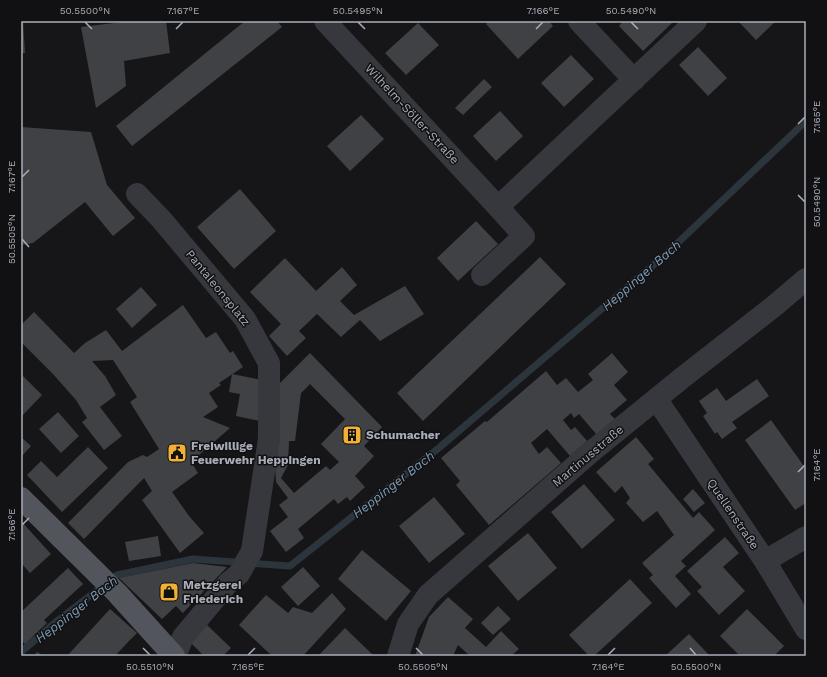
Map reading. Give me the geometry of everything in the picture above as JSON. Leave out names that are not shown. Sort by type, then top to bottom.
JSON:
[{"type":"main road","points":[[21,498],[117,593],[174,656]]},
{"type":"street","name":"Wilhelm-Söller-Straße","points":[[325,21],[524,236],[482,275]]},
{"type":"street","points":[[579,21],[634,80]]},
{"type":"street","points":[[498,207],[696,21]]},
{"type":"street","name":"Pantaleonsplatz","points":[[137,194],[161,218],[245,319],[269,363],[269,439],[252,551],[239,574],[228,583],[183,636],[174,656]]},
{"type":"street","name":"Martinusstraße","points":[[398,656],[408,624],[428,595],[591,452],[806,279]]},
{"type":"street","name":"Quellenstraße","points":[[657,400],[765,562],[806,629]]},
{"type":"street","points":[[765,562],[806,537]]},
{"type":"building","points":[[21,21],[23,21],[25,53],[21,53]]},
{"type":"building","points":[[131,21],[166,21],[170,53],[124,61],[126,86],[96,108],[81,27]]},
{"type":"building","points":[[245,21],[277,21],[282,27],[132,146],[116,126]]},
{"type":"building","points":[[489,21],[549,21],[553,26],[518,59],[486,24]]},
{"type":"building","points":[[623,21],[670,21],[672,23],[643,51],[619,26]]},
{"type":"building","points":[[738,21],[776,21],[756,40]]},
{"type":"building","points":[[418,23],[439,45],[406,75],[385,53]]},
{"type":"building","points":[[698,47],[727,78],[708,96],[679,65]]},
{"type":"building","points":[[571,55],[594,79],[564,107],[541,83]]},
{"type":"building","points":[[484,79],[492,87],[463,115],[455,108]]},
{"type":"building","points":[[500,111],[523,136],[496,161],[473,136]]},
{"type":"building","points":[[361,115],[384,139],[350,171],[327,146]]},
{"type":"building","points":[[21,127],[91,132],[107,185],[135,218],[113,236],[85,202],[33,243],[21,245]]},
{"type":"building","points":[[240,189],[276,231],[234,269],[197,227]]},
{"type":"building","points":[[476,221],[498,244],[458,281],[437,258]]},
{"type":"building","points":[[540,257],[566,284],[423,421],[397,393]]},
{"type":"building","points":[[285,258],[316,291],[342,267],[357,285],[340,301],[354,315],[405,286],[424,314],[380,341],[360,320],[341,337],[317,314],[299,331],[306,338],[287,356],[269,336],[281,324],[250,292]]},
{"type":"building","points":[[141,287],[157,305],[132,328],[116,309]]},
{"type":"building","points":[[183,305],[206,338],[216,332],[230,353],[233,351],[243,367],[219,383],[221,385],[209,393],[218,407],[203,417],[230,428],[191,462],[198,473],[172,492],[189,516],[204,533],[180,553],[142,500],[152,491],[144,478],[84,539],[68,523],[128,462],[143,455],[147,457],[159,449],[130,402],[137,397],[113,360],[92,361],[105,376],[116,395],[100,407],[122,436],[104,450],[82,422],[87,418],[76,400],[53,374],[21,342],[21,325],[34,312],[74,353],[85,343],[106,330],[122,351]]},
{"type":"building","points":[[310,353],[382,427],[364,446],[374,456],[355,476],[365,487],[350,501],[347,497],[338,504],[334,499],[298,529],[304,538],[286,552],[270,531],[288,517],[279,505],[288,498],[276,482],[275,465],[279,465],[274,439],[275,388]],"holes":[[[310,384],[345,419],[321,444],[339,462],[330,470],[326,466],[294,493],[281,478],[288,465],[289,441],[295,441],[301,393]]]},
{"type":"building","points":[[612,353],[628,372],[614,385],[627,400],[610,414],[615,419],[597,435],[579,414],[574,418],[571,413],[563,420],[571,430],[575,427],[587,441],[570,456],[547,429],[531,443],[539,454],[547,447],[561,463],[489,525],[456,485],[460,481],[441,458],[485,421],[487,422],[546,371],[557,385],[566,378],[578,392],[593,380],[588,374]]},
{"type":"building","points":[[232,374],[267,381],[260,421],[236,416],[240,394],[229,392]]},
{"type":"building","points":[[23,376],[42,395],[21,417],[21,379]]},
{"type":"building","points":[[757,379],[769,396],[732,422],[737,428],[722,439],[717,432],[715,434],[703,416],[707,413],[699,401],[717,388],[726,401]]},
{"type":"building","points":[[58,412],[79,436],[61,453],[39,429]]},
{"type":"building","points":[[771,420],[806,469],[806,503],[795,510],[745,440]]},
{"type":"building","points":[[21,437],[31,446],[21,457]]},
{"type":"building","points":[[636,437],[654,459],[648,464],[693,518],[699,512],[715,530],[681,561],[686,566],[675,576],[691,594],[676,608],[649,578],[653,575],[642,563],[674,535],[657,511],[643,522],[626,503],[630,498],[622,486],[615,493],[596,472]]},
{"type":"building","points":[[88,447],[108,468],[62,512],[27,475],[41,461],[57,477]]},
{"type":"building","points":[[584,484],[615,520],[582,549],[551,512]]},
{"type":"building","points":[[693,489],[705,503],[694,512],[683,499]]},
{"type":"building","points":[[434,497],[465,534],[429,563],[399,526]]},
{"type":"building","points":[[21,521],[51,554],[30,573],[21,563]]},
{"type":"building","points":[[528,533],[557,568],[518,601],[488,566]]},
{"type":"building","points":[[158,536],[161,556],[129,561],[125,542]]},
{"type":"building","points":[[725,537],[739,553],[723,567],[745,591],[719,615],[697,591],[702,587],[687,571]]},
{"type":"building","points":[[362,550],[411,591],[386,621],[338,579]]},
{"type":"building","name":"Metzgerei Friederich","points":[[193,563],[227,567],[183,613],[176,606],[162,619],[119,578]]},
{"type":"building","points":[[303,567],[320,586],[298,606],[281,587]]},
{"type":"building","points":[[68,568],[83,584],[44,620],[47,623],[25,644],[21,640],[21,612]]},
{"type":"building","points":[[630,579],[652,603],[594,656],[589,656],[569,635]]},
{"type":"building","points":[[332,593],[346,609],[303,656],[272,656],[239,625],[266,595],[288,613],[293,607],[312,613]]},
{"type":"building","points":[[448,597],[473,619],[465,628],[486,647],[501,631],[519,649],[511,656],[470,656],[458,645],[453,656],[415,656],[429,617]]},
{"type":"building","points":[[498,606],[511,619],[493,635],[481,623]]},
{"type":"building","points":[[110,609],[137,633],[115,656],[67,656]]},
{"type":"building","points":[[747,609],[784,646],[774,656],[740,656],[720,636]]},
{"type":"building","points":[[207,625],[231,648],[223,656],[204,656],[190,642]]},
{"type":"building","points":[[345,628],[374,656],[318,656]]},
{"type":"building","points":[[689,634],[710,656],[665,656]]},
{"type":"building","points":[[37,652],[44,656],[34,656]]},
{"type":"waterway","name":"Heppinger Bach","points":[[21,652],[57,621],[117,575],[193,559],[290,566],[440,447],[665,255],[806,121]]},
{"type":"place","name":"Schumacher","points":[[352,435]]},
{"type":"place","name":"Freiwillige Feuerwehr Heppingen","points":[[177,453]]},
{"type":"place","name":"Metzgerei Friederich","points":[[169,592]]}]
